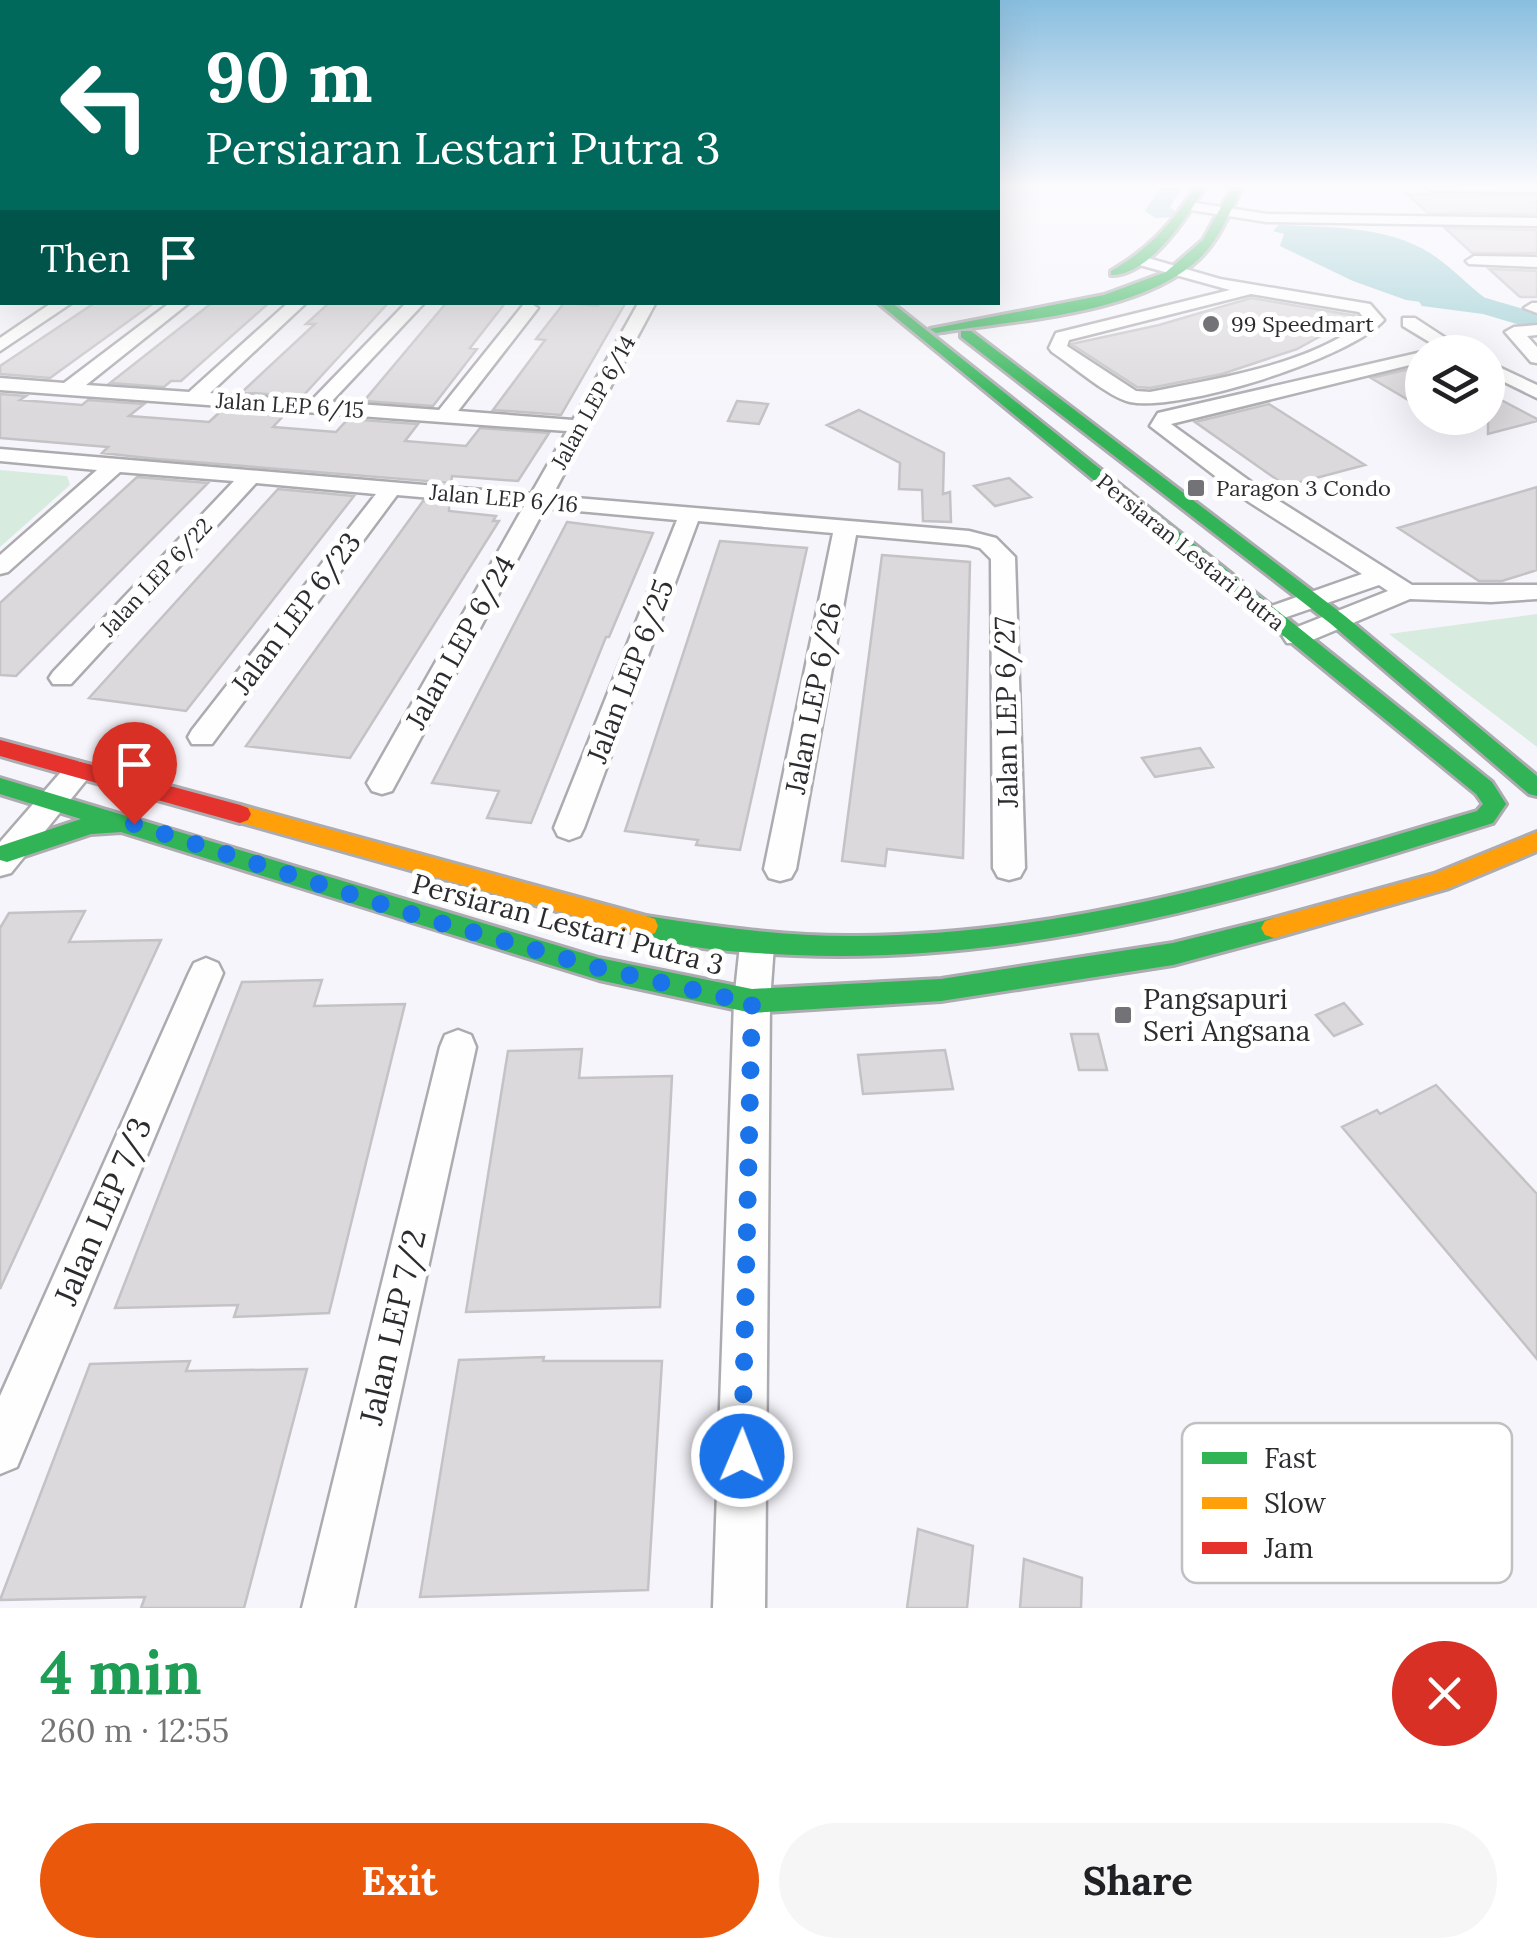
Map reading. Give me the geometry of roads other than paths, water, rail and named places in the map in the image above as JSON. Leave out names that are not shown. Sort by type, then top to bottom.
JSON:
[{"type":"street","points":[[996,357],[986,333],[1002,307],[1113,274],[1140,262]]},
{"type":"street","points":[[1146,262],[1202,278],[1249,288],[1364,308],[1376,320],[1354,338],[1256,376],[1150,398],[1131,396],[1058,348],[1062,337],[1187,308],[1202,278],[1205,262]]},
{"type":"street","points":[[912,325],[942,310],[1002,307],[1202,278]]},
{"type":"street","points":[[0,346],[61,305]]},
{"type":"street","points":[[68,389],[178,305]]},
{"type":"street","points":[[194,398],[296,305]]},
{"type":"street","points":[[316,407],[414,305]]},
{"type":"street","name":"Jalan LEP 6/14","points":[[538,501],[646,305]]},
{"type":"street","name":"Persiaran Lestari Putra","points":[[887,305],[1484,788],[1495,804]]},
{"type":"street","points":[[444,416],[530,308]]},
{"type":"street","name":"Persiaran Lestari Putra","points":[[942,310],[996,357],[1338,620],[1537,788]]},
{"type":"street","points":[[1408,322],[1427,335]]},
{"type":"street","points":[[1537,330],[1514,332],[1537,358]]},
{"type":"street","points":[[1405,361],[1165,417],[1160,426],[1257,498],[1406,592]]},
{"type":"street","points":[[1505,376],[1537,392]]},
{"type":"street","name":"Jalan LEP 6/15","points":[[0,384],[580,426]]},
{"type":"street","name":"Jalan LEP 6/16","points":[[0,456],[970,538],[988,543],[1003,556]]},
{"type":"street","points":[[0,567],[115,465]]},
{"type":"street","name":"Jalan LEP 6/22","points":[[62,678],[250,477]]},
{"type":"street","name":"Jalan LEP 6/23","points":[[202,737],[391,489]]},
{"type":"street","name":"Jalan LEP 6/24","points":[[382,783],[538,501]]},
{"type":"street","name":"Jalan LEP 6/25","points":[[570,828],[690,514]]},
{"type":"street","name":"Jalan LEP 6/26","points":[[780,869],[846,527]]},
{"type":"street","name":"Jalan LEP 6/27","points":[[1003,556],[1009,868]]},
{"type":"street","points":[[1277,572],[1341,590]]},
{"type":"street","points":[[1269,615],[1383,576]]},
{"type":"street","points":[[1296,637],[1406,592],[1537,592]]},
{"type":"street","points":[[1365,608],[1380,654]]},
{"type":"street","name":"Persiaran Lestari Putra 3","points":[[0,748],[623,921],[757,945],[849,948],[978,939],[1143,912],[1430,834],[1485,817],[1495,804]]},
{"type":"street","points":[[1430,834],[1452,811],[1454,798],[1442,756]]},
{"type":"street","points":[[3,859],[78,771]]},
{"type":"street","points":[[3,859],[13,818],[4,787]]},
{"type":"street","name":"Persiaran Lestari Putra 3","points":[[4,787],[134,824],[427,919],[599,968],[752,1001],[941,990],[1173,954],[1406,894],[1484,868],[1537,842]]},
{"type":"street","points":[[1495,804],[1523,810]]},
{"type":"street","points":[[3,859],[90,824],[134,824]]},
{"type":"street","points":[[739,1608],[752,1001],[757,945]]},
{"type":"street","name":"Jalan LEP 7/3","points":[[0,1450],[206,973]]},
{"type":"street","name":"Jalan LEP 7/2","points":[[328,1608],[458,1047]]},
{"type":"water","points":[[1313,262],[1443,262],[1497,306],[1487,311],[1406,300]]},
{"type":"waterway","points":[[1431,300],[1486,306],[1537,322]]},
{"type":"place","name":"99 Speedmart","points":[[1211,324]]},
{"type":"place","name":"Paragon 3 Condo","points":[[1196,488]]},
{"type":"place","name":"Pangsapuri Seri Angsana","points":[[1123,1015]]}]
